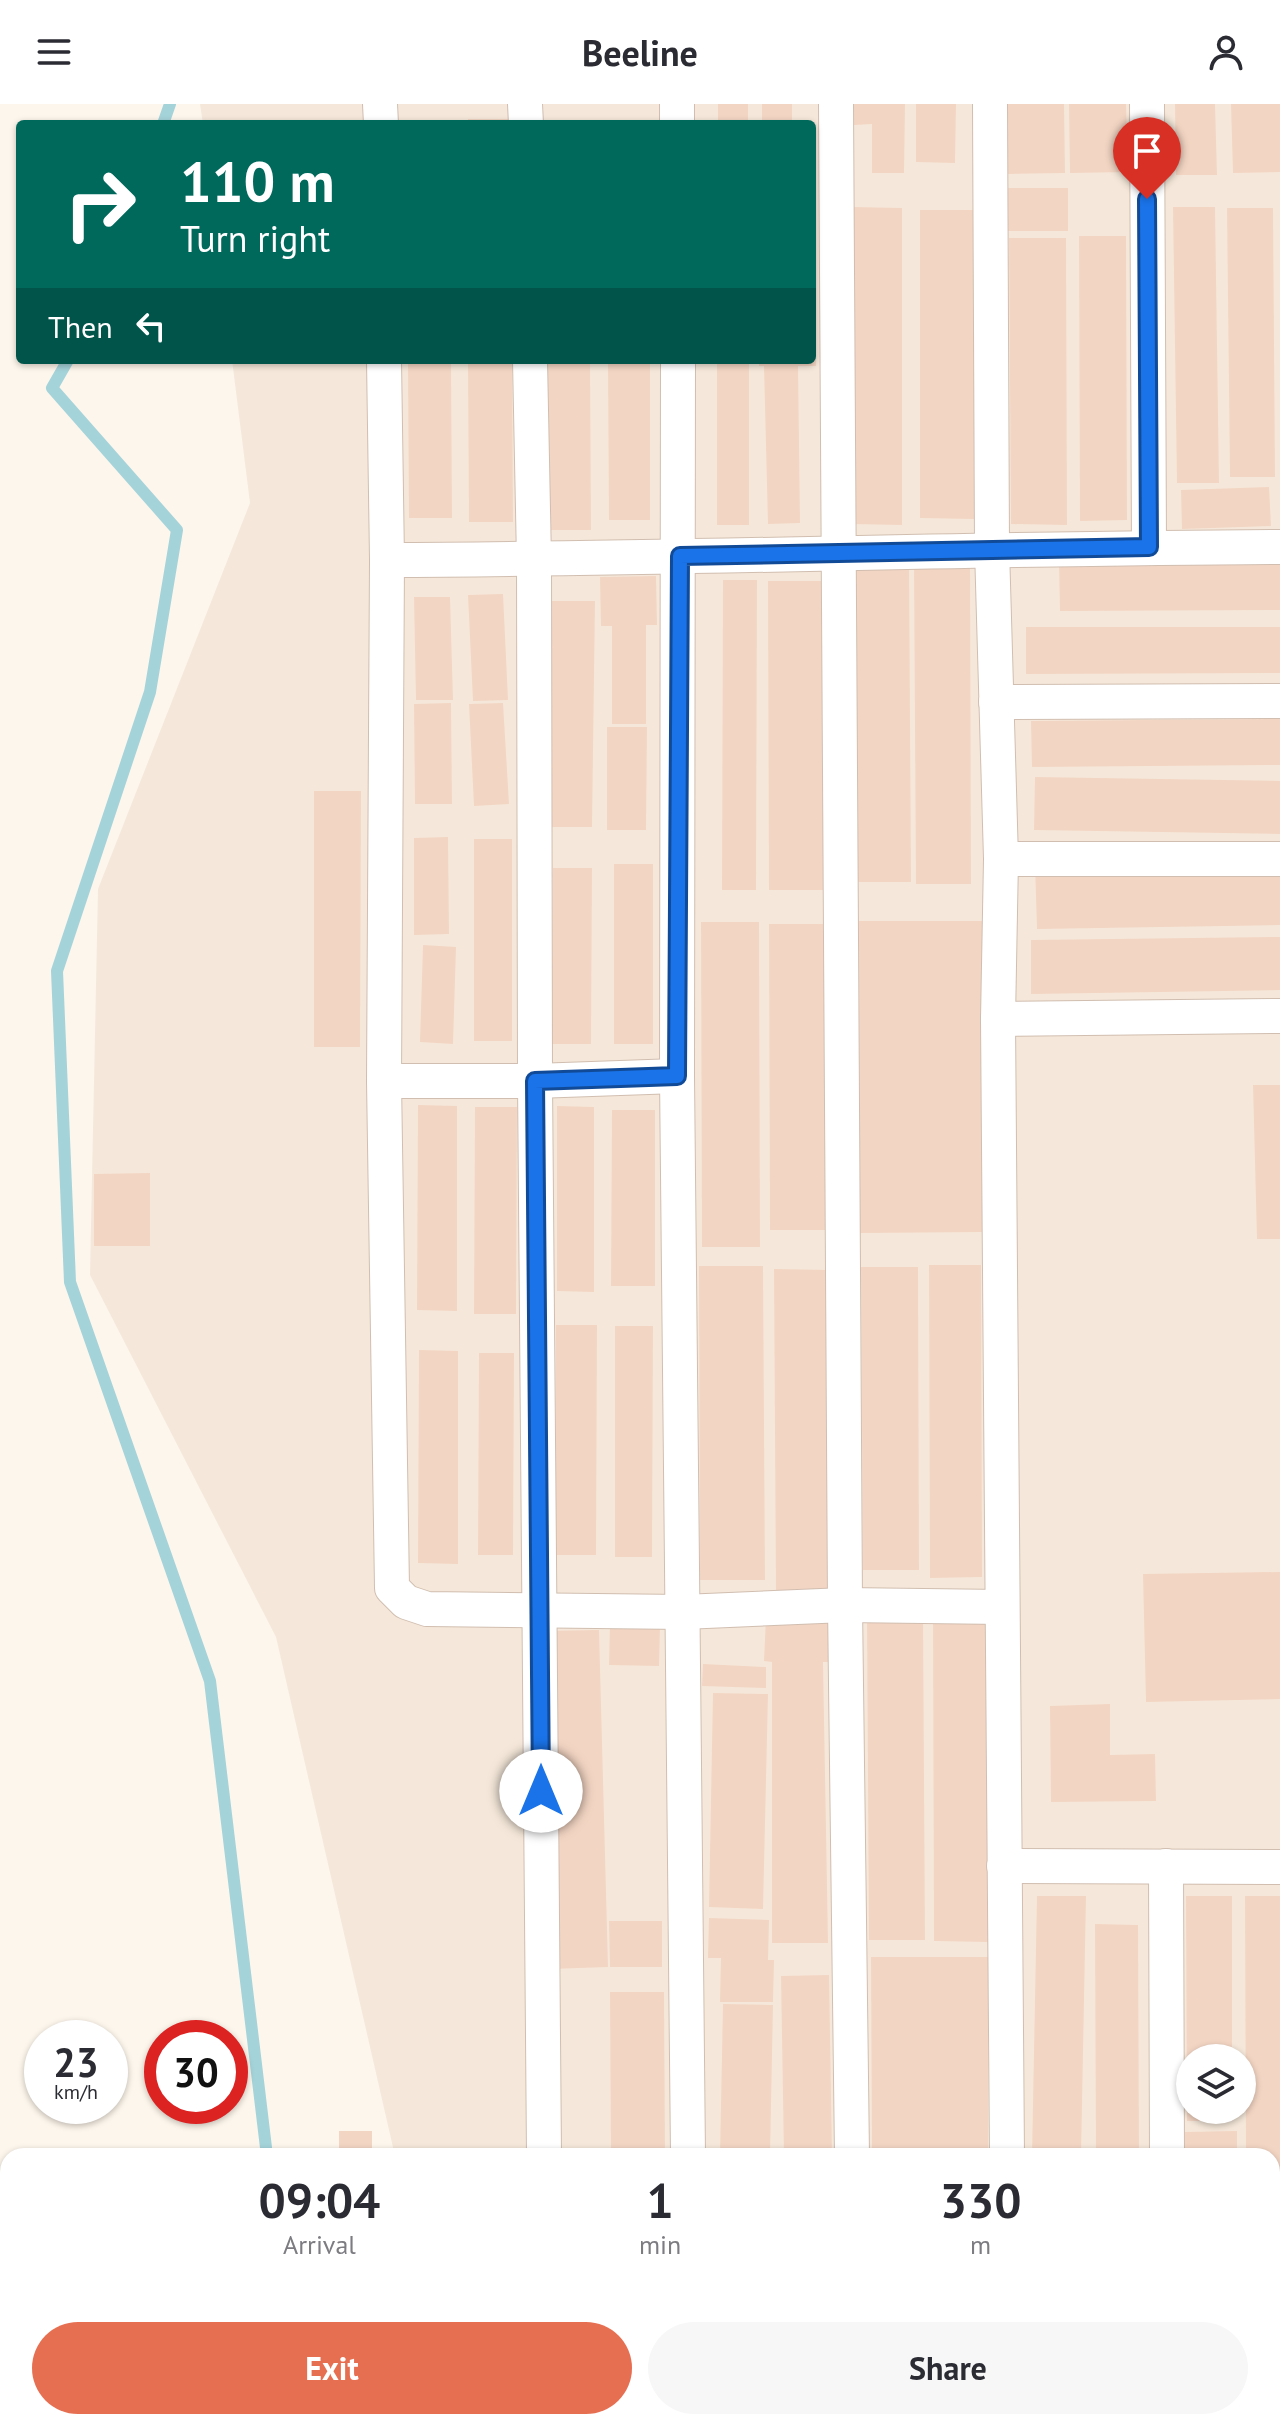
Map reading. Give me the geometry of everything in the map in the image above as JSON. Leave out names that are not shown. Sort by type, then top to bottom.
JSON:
[{"type":"street","points":[[836,104],[845,1605],[852,2148]]},
{"type":"street","points":[[990,104],[992,549],[1001,859],[998,1019],[1007,2148]]},
{"type":"street","points":[[1147,104],[1149,547]]},
{"type":"street","points":[[384,364],[387,560],[384,1081],[392,1588],[406,1602],[427,1609],[683,1612],[845,1605],[1002,1607]]},
{"type":"street","points":[[530,364],[544,2148]]},
{"type":"street","points":[[678,364],[677,1076],[688,2148]]},
{"type":"street","points":[[387,560],[1280,547]]},
{"type":"street","points":[[996,702],[1280,701]]},
{"type":"street","points":[[1001,859],[1280,859]]},
{"type":"street","points":[[998,1019],[1280,1016]]},
{"type":"street","points":[[384,1081],[535,1081],[677,1076]]},
{"type":"street","points":[[1004,1866],[1280,1867]]},
{"type":"street","points":[[1166,1866],[1167,2148]]},
{"type":"shaded area","points":[[200,104],[1280,104],[1280,2148],[393,2148],[276,1637],[90,1275],[98,889],[250,503],[233,364],[816,364],[816,120],[202,120]]},
{"type":"building","points":[[718,104],[748,104],[748,120],[718,120]]},
{"type":"building","points":[[762,104],[792,104],[792,120],[762,120]]},
{"type":"building","points":[[853,104],[905,104],[904,173],[872,173],[872,124],[854,125]]},
{"type":"building","points":[[916,104],[956,104],[955,163],[916,162]]},
{"type":"building","points":[[1007,104],[1064,104],[1065,173],[1008,174]]},
{"type":"building","points":[[1069,104],[1126,104],[1128,172],[1070,173]]},
{"type":"building","points":[[1175,104],[1215,104],[1217,175],[1176,175]]},
{"type":"building","points":[[1231,104],[1280,104],[1280,172],[1233,173]]},
{"type":"building","points":[[468,119],[512,119],[512,120]]},
{"type":"building","points":[[1007,188],[1068,188],[1068,231],[1008,231]]},
{"type":"building","points":[[852,207],[902,208],[902,525],[851,524]]},
{"type":"building","points":[[1173,207],[1215,207],[1219,483],[1177,483]]},
{"type":"building","points":[[1227,208],[1273,208],[1275,477],[1230,477]]},
{"type":"building","points":[[920,210],[974,210],[974,519],[920,518]]},
{"type":"building","points":[[1079,236],[1126,236],[1127,520],[1080,521]]},
{"type":"building","points":[[1009,238],[1066,238],[1067,525],[1011,524]]},
{"type":"building","points":[[408,364],[451,364],[452,518],[409,518]]},
{"type":"building","points":[[468,364],[512,364],[513,522],[469,522]]},
{"type":"building","points":[[547,364],[590,364],[591,530],[548,530]]},
{"type":"building","points":[[608,364],[650,364],[650,520],[609,520]]},
{"type":"building","points":[[717,364],[749,364],[749,525],[717,525]]},
{"type":"building","points":[[816,364],[798,366],[800,523],[768,524],[764,366],[759,366]]},
{"type":"building","points":[[1269,487],[1271,526],[1182,529],[1181,490]]},
{"type":"building","points":[[1059,561],[1280,561],[1280,610],[1060,611]]},
{"type":"building","points":[[909,562],[911,882],[853,882],[852,563]]},
{"type":"building","points":[[970,564],[971,884],[916,884],[914,565]]},
{"type":"building","points":[[656,576],[657,625],[646,625],[646,724],[612,724],[612,626],[601,626],[600,577]]},
{"type":"building","points":[[723,580],[757,580],[756,890],[722,890]]},
{"type":"building","points":[[768,581],[822,581],[824,890],[769,890]]},
{"type":"building","points":[[503,594],[508,700],[473,701],[468,595]]},
{"type":"building","points":[[414,597],[450,597],[453,700],[416,700]]},
{"type":"building","points":[[548,601],[595,601],[592,827],[548,827]]},
{"type":"building","points":[[1026,627],[1280,627],[1280,673],[1026,674]]},
{"type":"building","points":[[451,703],[452,804],[415,804],[414,704]]},
{"type":"building","points":[[503,703],[509,804],[474,806],[469,704]]},
{"type":"building","points":[[1280,719],[1280,765],[1032,767],[1031,721]]},
{"type":"building","points":[[607,727],[647,727],[646,830],[607,830]]},
{"type":"building","points":[[1035,777],[1280,781],[1280,834],[1034,830]]},
{"type":"building","points":[[314,791],[361,791],[360,1047],[314,1047]]},
{"type":"building","points":[[448,837],[449,934],[414,935],[414,838]]},
{"type":"building","points":[[474,839],[512,839],[512,1041],[474,1041]]},
{"type":"building","points":[[1280,861],[1280,925],[1037,929],[1035,865]]},
{"type":"building","points":[[614,864],[653,864],[653,1044],[614,1044]]},
{"type":"building","points":[[553,868],[592,868],[591,1044],[552,1044]]},
{"type":"building","points":[[859,921],[984,921],[985,1232],[860,1233]]},
{"type":"building","points":[[701,922],[759,922],[760,1247],[702,1247]]},
{"type":"building","points":[[769,924],[828,924],[829,1230],[770,1230]]},
{"type":"building","points":[[1280,937],[1280,990],[1031,994],[1031,940]]},
{"type":"building","points":[[423,945],[456,947],[453,1044],[420,1042]]},
{"type":"building","points":[[1253,1085],[1280,1085],[1280,1239],[1257,1239]]},
{"type":"building","points":[[418,1105],[457,1106],[457,1311],[417,1310]]},
{"type":"building","points":[[557,1106],[594,1107],[594,1292],[557,1291]]},
{"type":"building","points":[[475,1107],[517,1107],[516,1314],[474,1314]]},
{"type":"building","points":[[612,1110],[655,1110],[655,1286],[611,1286]]},
{"type":"building","points":[[150,1173],[150,1246],[94,1246],[94,1174]]},
{"type":"building","points":[[929,1265],[981,1265],[982,1577],[930,1578]]},
{"type":"building","points":[[699,1266],[763,1266],[765,1580],[700,1580]]},
{"type":"building","points":[[861,1267],[918,1267],[919,1570],[863,1570]]},
{"type":"building","points":[[774,1269],[830,1270],[831,1591],[776,1591]]},
{"type":"building","points":[[556,1325],[597,1325],[596,1555],[556,1555]]},
{"type":"building","points":[[615,1326],[653,1326],[652,1557],[615,1557]]},
{"type":"building","points":[[419,1350],[458,1351],[458,1564],[418,1563]]},
{"type":"building","points":[[479,1353],[514,1353],[513,1555],[478,1555]]},
{"type":"building","points":[[1280,1572],[1280,1699],[1146,1702],[1143,1574]]},
{"type":"building","points":[[867,1614],[923,1614],[925,1940],[869,1940]]},
{"type":"building","points":[[933,1615],[987,1615],[988,1942],[934,1941]]},
{"type":"building","points":[[766,1618],[828,1618],[828,1662],[823,1662],[828,1943],[772,1943],[772,1662],[764,1661]]},
{"type":"building","points":[[610,1624],[660,1626],[659,1666],[609,1665]]},
{"type":"building","points":[[599,1630],[608,1967],[551,1969],[541,1631]]},
{"type":"building","points":[[703,1664],[766,1667],[766,1688],[702,1686]]},
{"type":"building","points":[[713,1693],[768,1694],[763,1909],[709,1907]]},
{"type":"building","points":[[1110,1704],[1110,1755],[1155,1754],[1156,1801],[1051,1802],[1050,1706]]},
{"type":"building","points":[[1037,1896],[1086,1896],[1081,2148],[1032,2148]]},
{"type":"building","points":[[1186,1896],[1232,1896],[1232,2044],[1187,2044]]},
{"type":"building","points":[[1245,1896],[1280,1896],[1280,2148],[1246,2148],[1246,2124],[1256,2124],[1256,2044],[1246,2044]]},
{"type":"building","points":[[709,1918],[769,1920],[768,1960],[774,1960],[773,2002],[720,2002],[721,1958],[708,1958]]},
{"type":"building","points":[[609,1921],[662,1921],[662,1967],[610,1967]]},
{"type":"building","points":[[1095,1924],[1138,1925],[1139,2148],[1096,2148]]},
{"type":"building","points":[[871,1957],[988,1957],[988,2148],[872,2148]]},
{"type":"building","points":[[829,1975],[832,2148],[784,2148],[781,1976]]},
{"type":"building","points":[[610,1992],[664,1992],[665,2148],[611,2148]]},
{"type":"building","points":[[723,2004],[773,2005],[770,2148],[720,2148]]},
{"type":"building","points":[[339,2131],[372,2131],[372,2148],[339,2148]]},
{"type":"building","points":[[1237,2131],[1237,2148],[1185,2148],[1185,2132]]},
{"type":"waterway","points":[[164,120],[170,104]]},
{"type":"waterway","points":[[66,364],[52,388],[177,530],[150,692],[57,971],[70,1282],[210,1681],[266,2148]]},
{"type":"route","points":[[541,1791],[535,1081],[677,1076],[680,556],[1149,547],[1147,199]]}]
